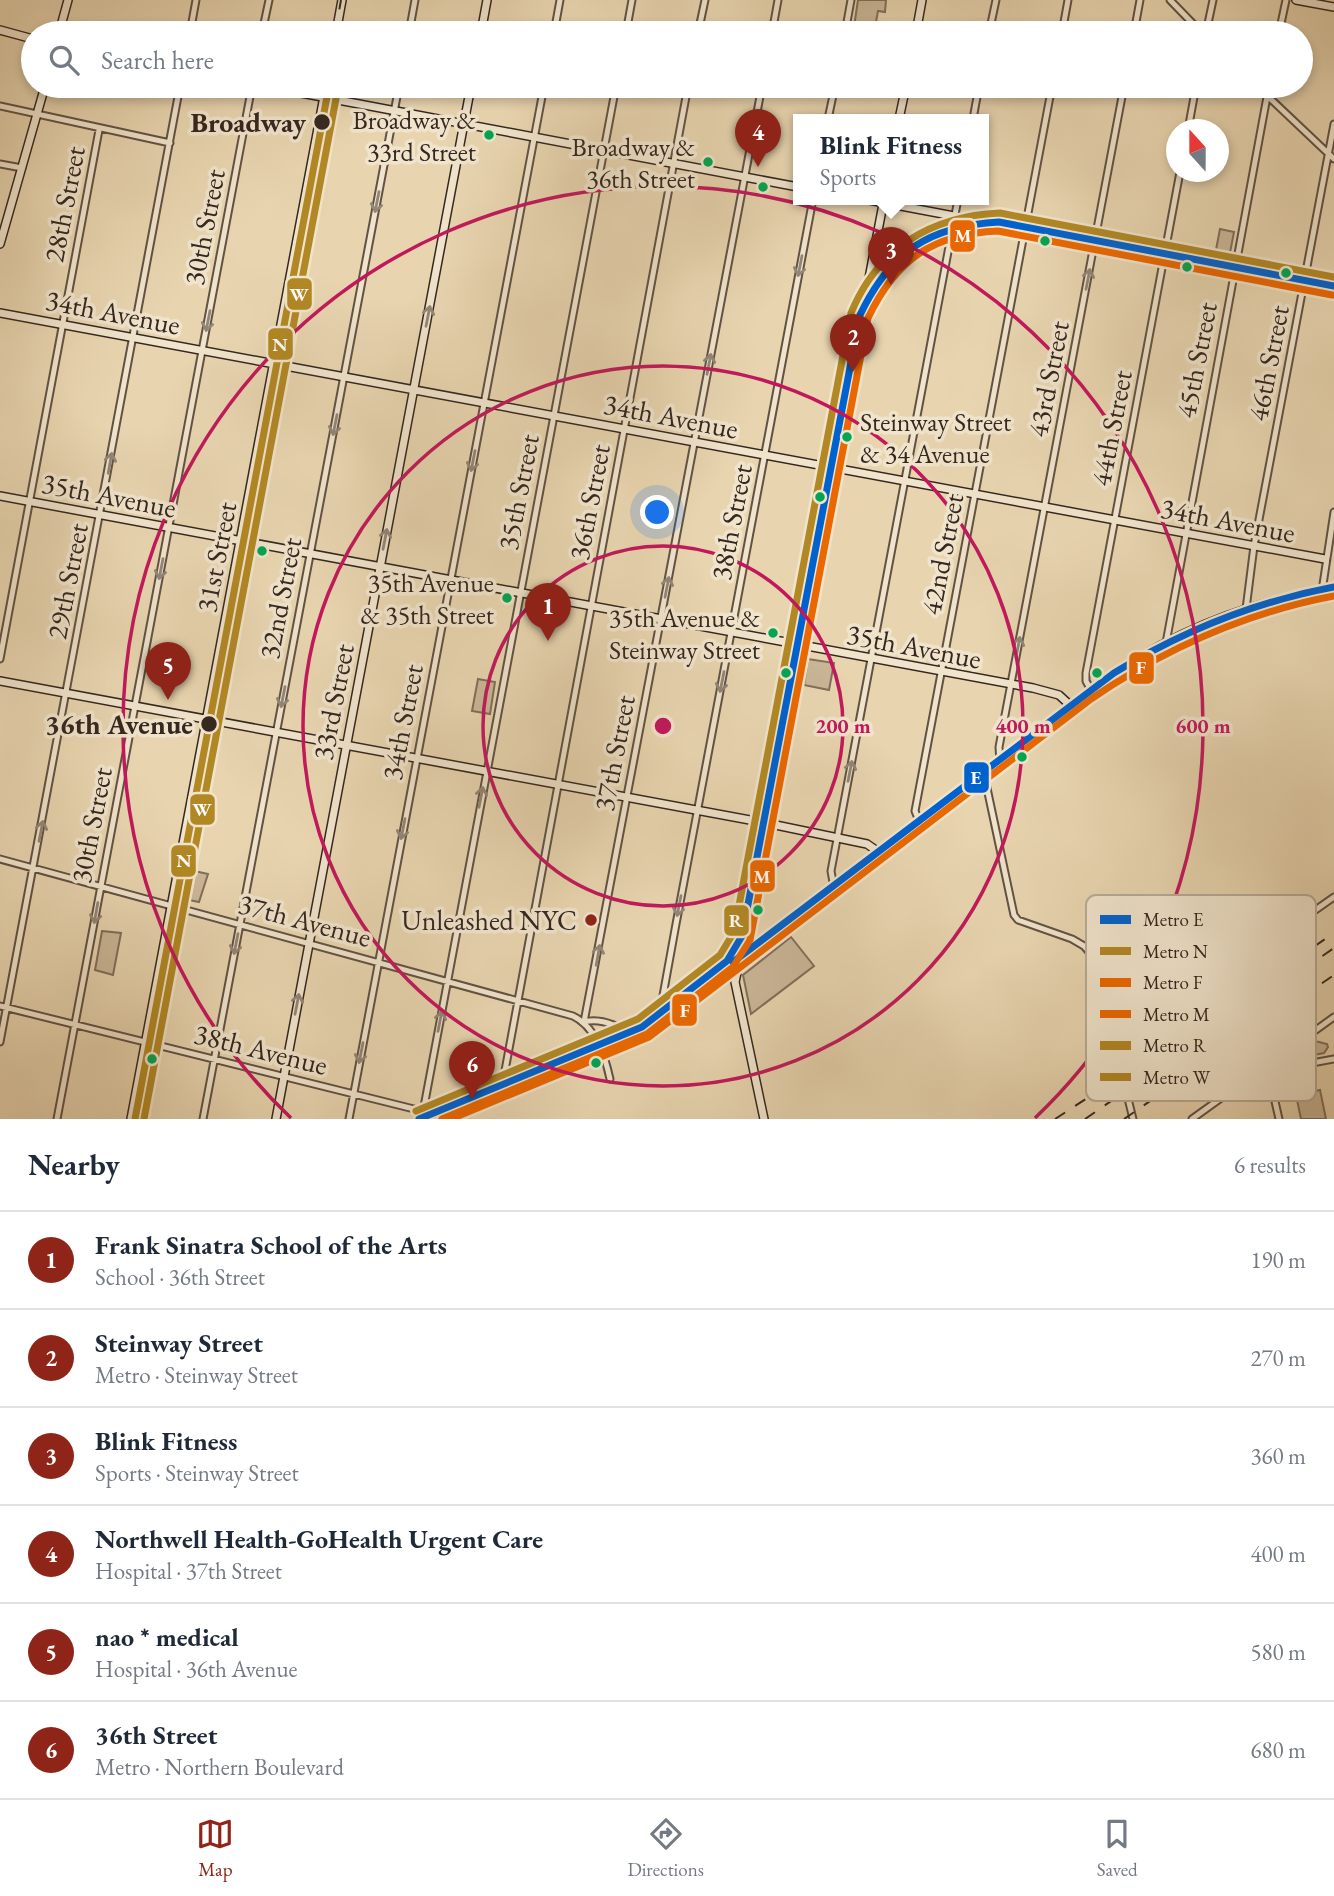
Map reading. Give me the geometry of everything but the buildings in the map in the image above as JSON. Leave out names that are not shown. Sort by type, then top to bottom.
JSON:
[{"type":"main road","points":[[435,1119],[636,1037],[666,1017],[1092,692],[1166,643],[1245,609],[1334,589]]},
{"type":"street","points":[[63,21],[68,0]]},
{"type":"street","points":[[192,21],[196,0]]},
{"type":"street","points":[[265,21],[269,0]]},
{"type":"street","points":[[338,21],[342,0]]},
{"type":"street","points":[[411,21],[415,0]]},
{"type":"street","points":[[484,21],[488,0]]},
{"type":"street","points":[[556,21],[560,0]]},
{"type":"street","points":[[628,21],[632,0]]},
{"type":"street","points":[[701,21],[705,0]]},
{"type":"street","points":[[774,21],[778,0]]},
{"type":"street","points":[[847,21],[851,0]]},
{"type":"street","points":[[918,21],[922,0]]},
{"type":"street","points":[[992,21],[996,0]]},
{"type":"street","points":[[1064,21],[1068,0]]},
{"type":"street","points":[[1136,21],[1140,0]]},
{"type":"street","points":[[1170,0],[1192,21]]},
{"type":"street","points":[[1207,21],[1213,0]]},
{"type":"street","points":[[1282,21],[1286,0]]},
{"type":"street","points":[[1296,0],[1334,7]]},
{"type":"street","points":[[0,30],[21,36]]},
{"type":"street","points":[[0,244],[42,98]]},
{"type":"street","name":"29th Street","points":[[0,1042],[4,1007],[34,867],[178,98]]},
{"type":"street","name":"30th Street","points":[[57,1119],[251,98]]},
{"type":"street","name":"31st Street","points":[[131,1119],[324,98]]},
{"type":"street","points":[[329,98],[793,186]]},
{"type":"street","name":"32nd Street","points":[[203,1119],[397,98]]},
{"type":"street","name":"33rd Street","points":[[276,1119],[469,98]]},
{"type":"street","name":"34th Street","points":[[349,1119],[542,98]]},
{"type":"street","name":"35th Street","points":[[423,1112],[614,98]]},
{"type":"street","name":"36th Street","points":[[501,1092],[686,98]]},
{"type":"street","name":"37th Street","points":[[584,1022],[760,98]]},
{"type":"street","name":"42nd Street","points":[[919,823],[915,811],[1050,98]]},
{"type":"street","name":"43rd Street","points":[[1000,762],[999,747],[1122,98]]},
{"type":"street","points":[[1190,119],[1194,98]]},
{"type":"street","name":"45th Street","points":[[1166,643],[1184,533],[1267,98]]},
{"type":"street","points":[[1269,98],[1334,159]]},
{"type":"street","points":[[0,106],[99,130],[170,143]]},
{"type":"street","name":"46th Street","points":[[1245,609],[1254,546],[1334,124]]},
{"type":"street","name":"28th Street","points":[[0,659],[99,130]]},
{"type":"street","points":[[0,164],[22,168]]},
{"type":"street","name":"44th Street","points":[[1092,692],[1086,681],[1086,673],[1179,182]]},
{"type":"street","name":"38th Street","points":[[666,1017],[662,1000],[812,205]]},
{"type":"street","points":[[764,1119],[735,982],[883,205]]},
{"type":"street","points":[[903,205],[1334,288]]},
{"type":"street","points":[[834,888],[831,871],[957,205]]},
{"type":"street","name":"34th Avenue","points":[[0,313],[1334,560]]},
{"type":"street","name":"35th Avenue","points":[[0,496],[1051,692],[1072,707]]},
{"type":"street","points":[[1322,591],[1334,512]]},
{"type":"street","points":[[0,681],[766,823],[867,844],[880,853]]},
{"type":"street","points":[[984,774],[1013,912],[1018,920],[1072,939],[1086,949]]},
{"type":"street","name":"37th Avenue","points":[[0,859],[517,1000],[584,1022],[596,1020],[624,1028],[636,1037]]},
{"type":"street","points":[[1316,910],[1334,897]]},
{"type":"street","name":"38th Avenue","points":[[4,1007],[423,1112]]},
{"type":"street","points":[[1316,1029],[1334,1017]]},
{"type":"street","points":[[584,1022],[601,1051],[610,1079]]},
{"type":"street","points":[[1316,1062],[1334,1059]]},
{"type":"street","points":[[1129,1101],[1133,1119]]},
{"type":"street","points":[[1192,1119],[1218,1101]]},
{"type":"street","points":[[1275,1101],[1279,1119]]},
{"type":"street","points":[[423,1112],[426,1119]]},
{"type":"street","points":[[1203,1112],[1205,1119]]},
{"type":"shaded area","points":[[858,0],[886,0],[885,12],[878,11],[876,21],[855,21]]},
{"type":"shaded area","points":[[1220,229],[1234,232],[1229,258],[1215,255]]},
{"type":"shaded area","points":[[808,659],[834,663],[829,690],[804,685]]},
{"type":"shaded area","points":[[478,679],[495,682],[490,714],[472,711]]},
{"type":"shaded area","points":[[190,870],[208,874],[199,902],[184,899]]},
{"type":"shaded area","points":[[102,931],[121,933],[113,975],[95,970]]},
{"type":"shaded area","points":[[791,937],[814,966],[751,1014],[743,975]]},
{"type":"shaded area","points":[[1316,1041],[1327,1044],[1324,1053],[1316,1055]]},
{"type":"shaded area","points":[[1320,1090],[1326,1119],[1301,1119],[1297,1101],[1316,1101],[1316,1091]]},
{"type":"railway","points":[[337,21],[341,0]]},
{"type":"railway","points":[[131,1119],[323,98]]},
{"type":"railway","points":[[1316,945],[1334,933]]},
{"type":"railway","points":[[1316,960],[1334,948]]},
{"type":"railway","points":[[1316,987],[1334,975]]},
{"type":"railway","points":[[1055,1119],[1086,1099]]},
{"type":"railway","points":[[1085,1119],[1111,1101]]},
{"type":"railway","points":[[1124,1119],[1150,1101]]},
{"type":"metro line","name":"N","points":[[135,1119],[327,98]]},
{"type":"metro line","name":"W","points":[[144,1119],[336,98]]},
{"type":"metro line","name":"R","points":[[416,1111],[638,1019],[720,955],[734,932],[851,313],[862,290],[892,254],[910,240],[951,221],[1000,213],[1334,277]]},
{"type":"metro line","name":"E","points":[[419,1119],[642,1027],[727,961],[742,936],[860,315],[885,274],[899,259],[915,246],[952,229],[999,222],[1334,286]]},
{"type":"metro line","name":"M","points":[[442,1119],[647,1034],[733,967],[750,940],[868,318],[879,297],[904,265],[936,244],[975,233],[998,231],[1332,295]]},
{"type":"metro line","name":"E","points":[[733,962],[1114,673],[1193,631],[1248,609],[1334,587]]},
{"type":"metro line","name":"F","points":[[451,1119],[649,1037],[1091,699],[1119,681],[1177,648],[1237,623],[1301,603],[1334,596]]},
{"type":"place","name":"Broadway","points":[[322,122]]},
{"type":"place","name":"Broadway & 33rd Street","points":[[489,135]]},
{"type":"place","name":"Broadway & 36th Street","points":[[708,162]]},
{"type":"place","name":"Northwell Health-GoHealth Urgent Care","points":[[758,167]]},
{"type":"place","name":"Blink Fitness","points":[[891,285]]},
{"type":"place","name":"Steinway Street","points":[[853,372]]},
{"type":"place","name":"Steinway Street & 34 Avenue","points":[[847,437]]},
{"type":"place","name":"35th Avenue & 35th Street","points":[[507,598]]},
{"type":"place","name":"35th Avenue & Steinway Street","points":[[773,633]]},
{"type":"place","name":"Frank Sinatra School of the Arts","points":[[548,641]]},
{"type":"place","name":"nao * medical","points":[[168,700]]},
{"type":"place","name":"36th Avenue","points":[[209,724]]},
{"type":"place","name":"Unleashed NYC","points":[[591,920]]},
{"type":"place","name":"36th Street","points":[[472,1099]]}]
